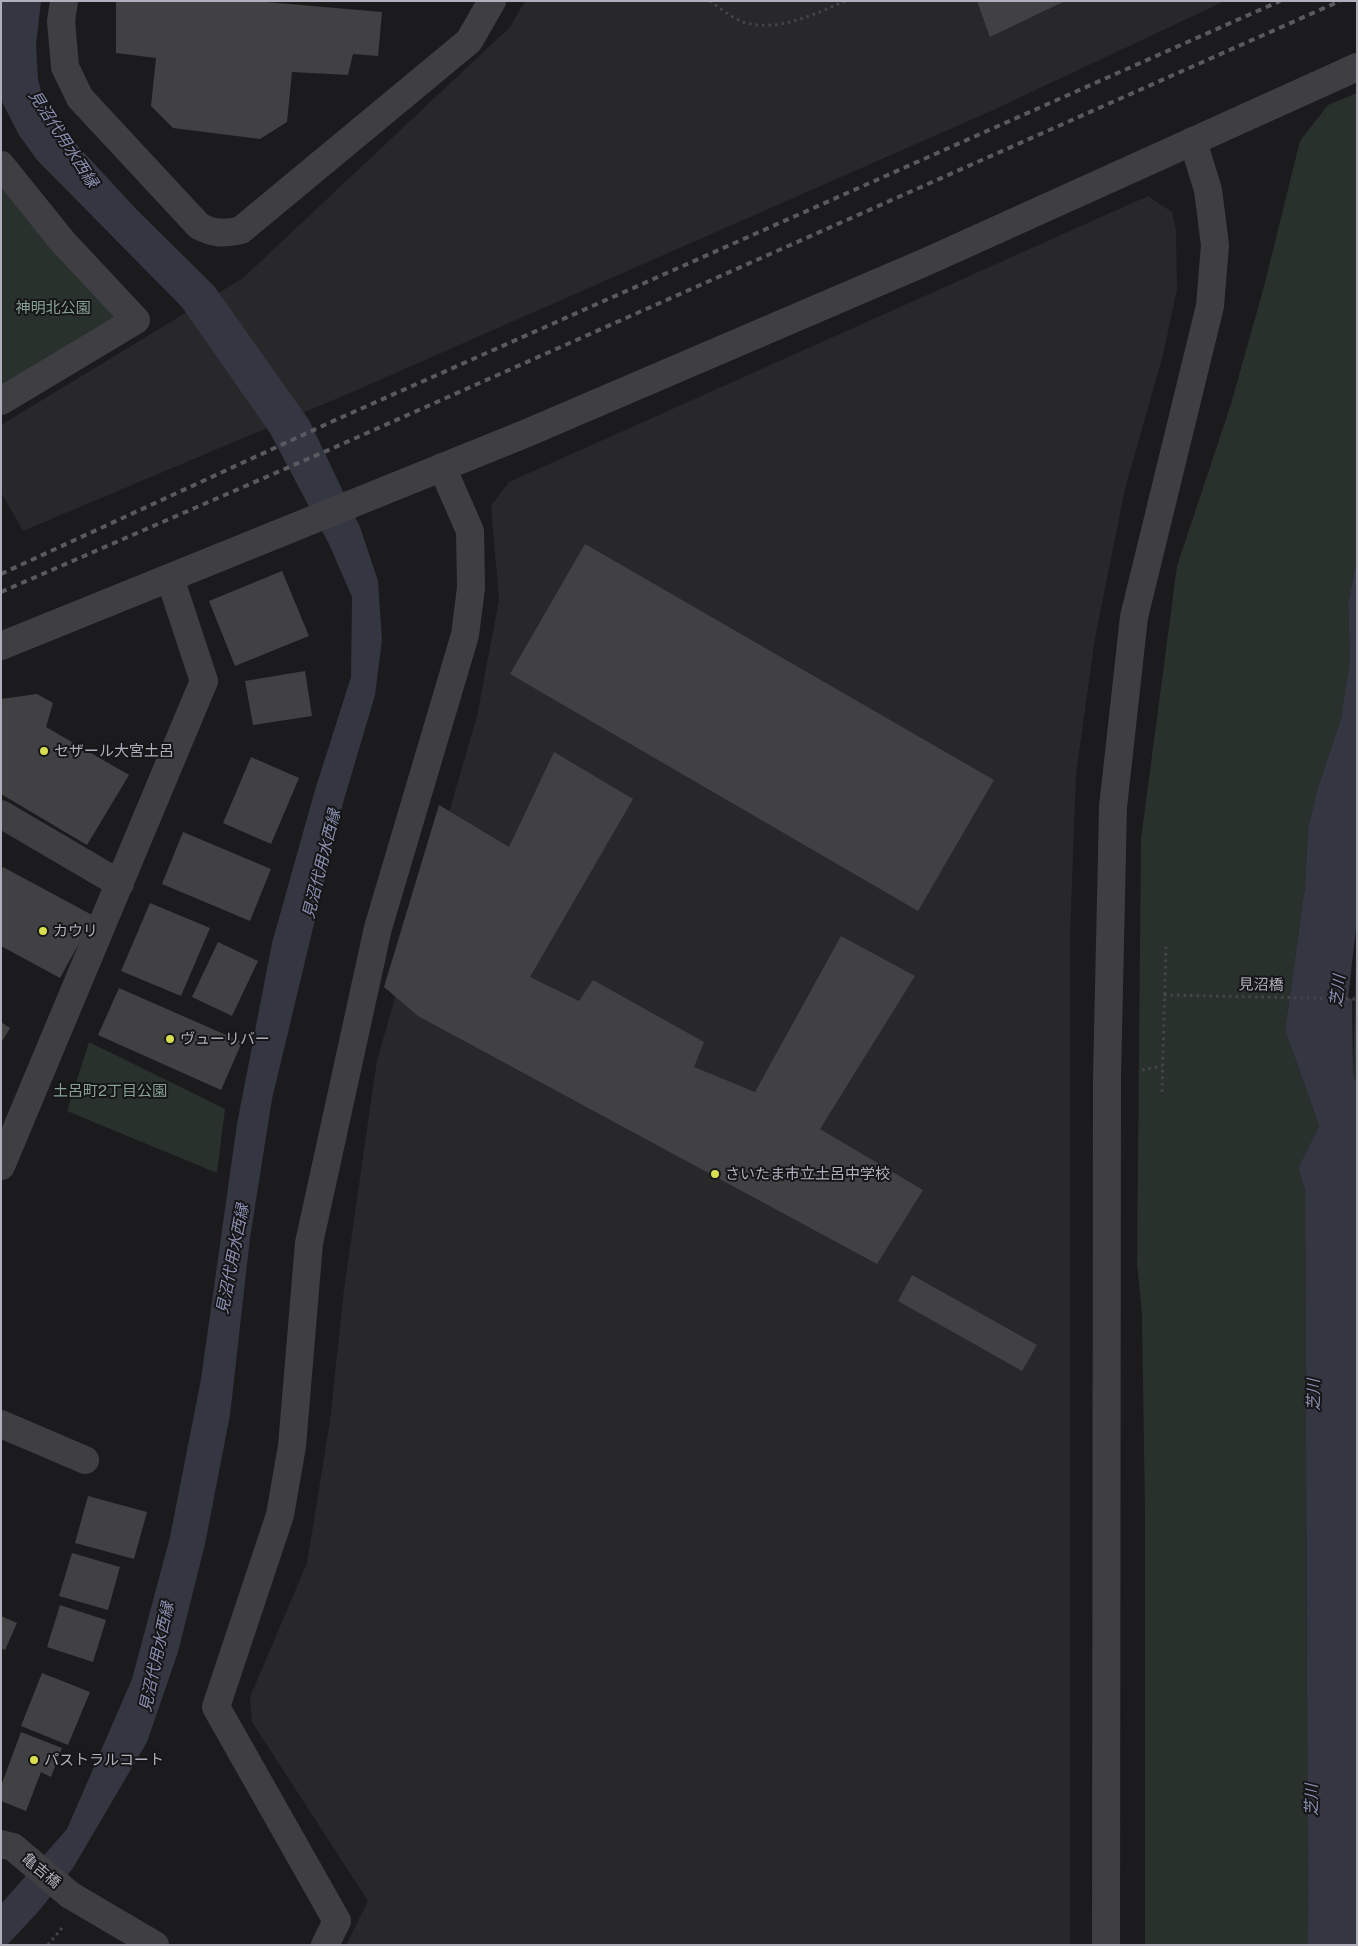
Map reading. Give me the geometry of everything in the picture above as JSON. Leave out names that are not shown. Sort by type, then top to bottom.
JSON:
[{"type":"street","points":[[64,1],[61,21],[65,67],[80,98],[200,226],[212,232],[227,234],[241,230],[469,41],[492,1]]},
{"type":"street","points":[[1,646],[442,467],[928,261],[1357,67]]},
{"type":"street","points":[[1106,1945],[1107,1088],[1113,807],[1134,617],[1210,306],[1215,245],[1208,190],[1193,141]]},
{"type":"street","points":[[1,165],[63,242],[136,320],[1,401]]},
{"type":"street","points":[[325,1945],[337,1921],[216,1707],[280,1515],[292,1446],[309,1243],[378,928],[465,635],[471,588],[470,531],[442,467]]},
{"type":"street","points":[[1,1166],[7,1136],[120,884],[204,681],[170,578]]},
{"type":"street","points":[[1,814],[120,884]]},
{"type":"street","points":[[1,1424],[85,1460]]},
{"type":"street","name":"亀吉橋","points":[[7,1845],[70,1895],[155,1945]]},
{"type":"path","points":[[710,1],[743,22],[767,25],[802,20],[845,1]]},
{"type":"path","points":[[1162,1092],[1166,946]]},
{"type":"path","name":"見沼橋","points":[[1164,995],[1357,999]]},
{"type":"shaded area","points":[[525,1],[1225,1],[991,111],[350,393],[23,531],[1,492],[1,425],[243,278],[510,27]]},
{"type":"shaded area","name":"さいたま市立土呂中学校","points":[[1148,196],[1172,212],[1176,230],[1177,289],[1164,351],[1125,489],[1095,638],[1076,774],[1070,936],[1070,1945],[346,1945],[368,1901],[252,1722],[250,1697],[307,1563],[330,1421],[344,1289],[377,1060],[477,716],[499,600],[491,506],[509,482]]},
{"type":"green space","points":[[1357,93],[1357,557],[1348,604],[1350,659],[1341,718],[1317,790],[1308,828],[1305,886],[1285,1030],[1319,1126],[1298,1168],[1305,1191],[1308,1945],[1145,1945],[1145,1513],[1142,1313],[1137,1264],[1141,839],[1177,566],[1231,404],[1263,290],[1300,141],[1328,105]]},
{"type":"green space","name":"神明北公園","points":[[1,165],[136,320],[1,401]]},
{"type":"green space","points":[[1357,919],[1357,1084],[1353,1076]]},
{"type":"green space","name":"土呂町2丁目公園","points":[[89,1042],[225,1109],[217,1173],[67,1111]]},
{"type":"water","name":"見沼代用水西縁","points":[[1,1],[41,1],[36,45],[38,79],[43,99],[76,144],[137,210],[214,286],[309,420],[360,527],[378,581],[382,640],[375,695],[343,803],[272,1099],[250,1238],[230,1415],[205,1544],[178,1652],[147,1742],[73,1868],[38,1912],[7,1945],[1,1945],[1,1904],[67,1829],[132,1679],[170,1537],[201,1379],[237,1124],[272,943],[315,790],[351,677],[352,597],[329,544],[270,433],[182,307],[37,160],[19,135],[1,100]]},
{"type":"water","name":"芝川","points":[[1357,557],[1357,919],[1348,998],[1352,999],[1353,1076],[1357,1084],[1357,1945],[1308,1945],[1305,1191],[1298,1168],[1319,1126],[1285,1030],[1305,886],[1308,828],[1317,790],[1341,718],[1350,659],[1348,604]]},
{"type":"building","points":[[116,1],[255,1],[382,12],[378,56],[353,54],[348,75],[292,72],[287,122],[260,139],[173,128],[151,106],[156,58],[116,53]]},
{"type":"building","points":[[977,1],[1065,1],[990,37]]},
{"type":"building","points":[[585,544],[994,780],[918,911],[510,674]]},
{"type":"building","points":[[282,571],[309,636],[235,666],[209,601]]},
{"type":"building","points":[[305,671],[312,716],[253,725],[245,681]]},
{"type":"building","name":"セザール大宮土呂","points":[[37,694],[53,703],[46,727],[129,775],[87,845],[1,794],[1,699]]},
{"type":"building","points":[[554,752],[633,799],[530,977],[579,1001],[593,980],[704,1042],[694,1067],[755,1092],[841,936],[915,976],[820,1129],[923,1190],[877,1264],[418,1016],[384,987],[439,805],[509,847]]},
{"type":"building","points":[[251,757],[299,778],[271,844],[223,823]]},
{"type":"building","points":[[183,832],[271,869],[250,921],[162,884]]},
{"type":"building","name":"カウリ","points":[[3,867],[94,916],[60,978],[1,946],[1,871]]},
{"type":"building","points":[[150,903],[210,928],[181,996],[121,971]]},
{"type":"building","points":[[218,942],[258,961],[232,1016],[192,997]]},
{"type":"building","name":"ヴューリバー","points":[[119,988],[242,1042],[221,1090],[98,1035]]},
{"type":"building","points":[[1,1022],[10,1028],[1,1043]]},
{"type":"building","points":[[912,1275],[1037,1345],[1022,1371],[898,1301]]},
{"type":"building","points":[[88,1496],[147,1512],[134,1559],[75,1543]]},
{"type":"building","points":[[72,1553],[120,1567],[108,1610],[59,1596]]},
{"type":"building","points":[[60,1605],[106,1620],[93,1662],[47,1647]]},
{"type":"building","points":[[1,1616],[17,1623],[5,1650],[1,1648]]},
{"type":"building","points":[[42,1673],[90,1692],[68,1745],[21,1726]]},
{"type":"building","name":"パストラルコート","points":[[21,1732],[62,1748],[51,1777],[41,1772],[26,1811],[1,1801],[1,1786]]},
{"type":"railway","points":[[1,574],[331,422],[1280,1]]},
{"type":"railway","points":[[1,592],[340,445],[1340,1]]},
{"type":"place","name":"セザール大宮土呂","points":[[44,751]]},
{"type":"place","name":"カウリ","points":[[43,931]]},
{"type":"place","name":"ヴューリバー","points":[[170,1039]]},
{"type":"place","name":"さいたま市立土呂中学校","points":[[715,1174]]},
{"type":"place","name":"パストラルコート","points":[[34,1760]]}]
